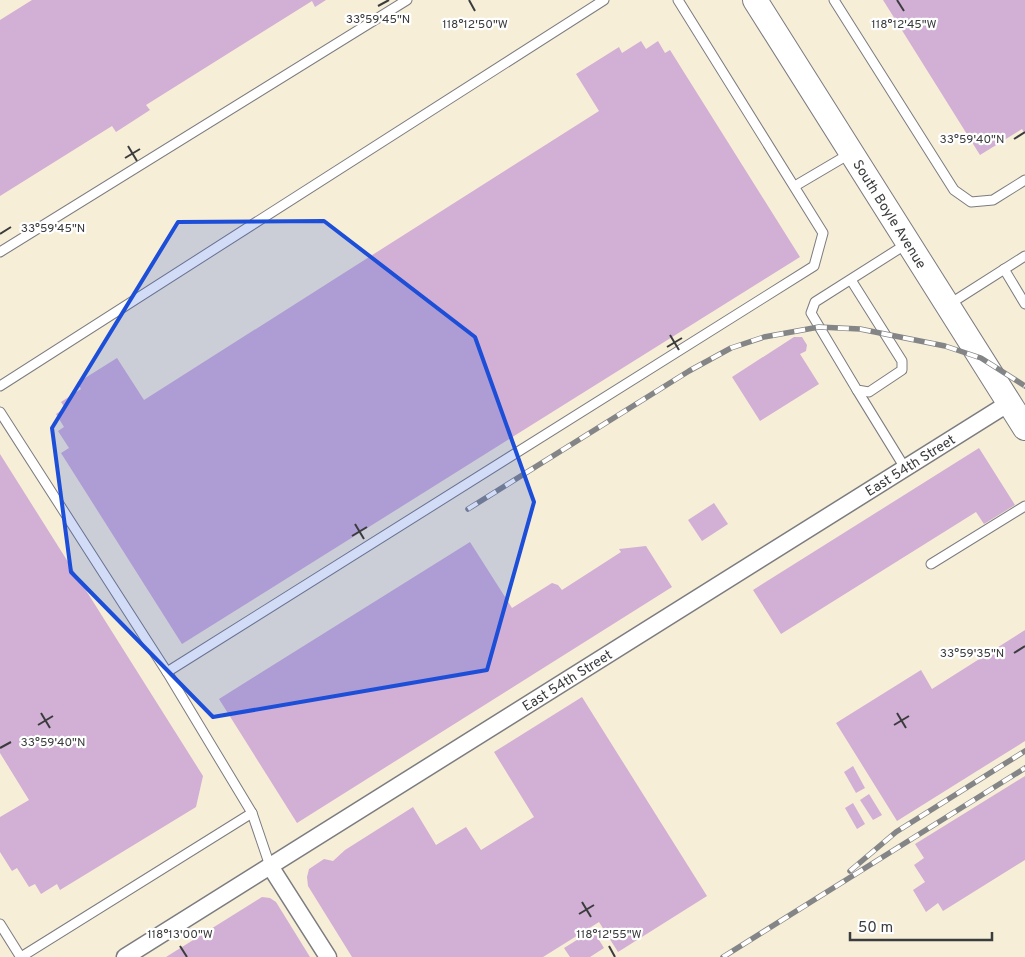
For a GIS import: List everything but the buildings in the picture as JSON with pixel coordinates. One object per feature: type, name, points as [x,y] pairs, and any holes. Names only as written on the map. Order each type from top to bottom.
[{"type":"main road","name":"South Boyle Avenue","points":[[756,0],[1025,428]]},
{"type":"street","name":"East 54th Street","points":[[125,957],[1009,403]]},
{"type":"street","points":[[270,866],[328,957]]},
{"type":"lane","points":[[0,252],[407,0]]},
{"type":"lane","points":[[0,386],[604,0]]},
{"type":"lane","points":[[167,672],[814,266],[823,233],[678,0]]},
{"type":"lane","points":[[834,0],[954,190],[971,202],[993,200],[1025,180]]},
{"type":"lane","points":[[795,186],[852,152]]},
{"type":"lane","points":[[905,468],[811,313],[816,302],[908,243]]},
{"type":"lane","points":[[947,305],[1025,256]]},
{"type":"lane","points":[[1004,269],[1025,304]]},
{"type":"lane","points":[[851,280],[902,361],[902,370],[869,392],[857,390]]},
{"type":"lane","points":[[0,412],[167,672],[252,813],[270,866]]},
{"type":"lane","points":[[931,564],[1025,506]]},
{"type":"lane","points":[[0,924],[21,956],[252,813]]},
{"type":"highlighted area","points":[[324,221],[475,337],[534,502],[487,670],[213,717],[71,572],[52,428],[178,222]]},
{"type":"shaded area","points":[[0,0],[1025,0],[1025,957],[0,957]]},
{"type":"railway","points":[[468,509],[689,371],[731,348],[764,337],[819,327],[860,329],[945,346],[981,358],[1025,386]]},
{"type":"railway","points":[[850,871],[896,832],[1025,751]]},
{"type":"railway","points":[[723,957],[1025,768]]}]
